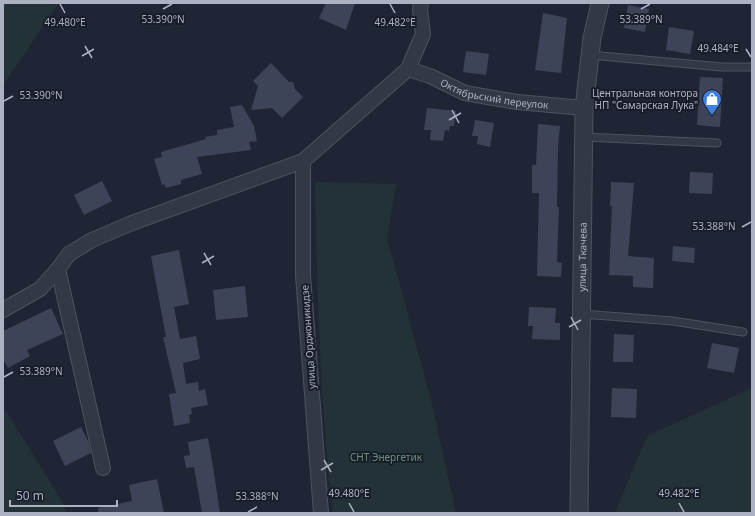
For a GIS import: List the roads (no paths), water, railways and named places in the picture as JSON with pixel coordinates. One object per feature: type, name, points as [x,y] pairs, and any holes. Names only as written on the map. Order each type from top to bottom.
[{"type":"street","points":[[3,310],[40,289],[58,270],[69,254],[92,240],[303,161],[408,69],[423,34],[420,10],[421,3]]},
{"type":"street","name":"улица Ткачева","points":[[579,513],[584,108],[590,55],[600,3]]},
{"type":"street","name":"Октябрьский переулок","points":[[408,69],[430,76],[465,93],[517,102],[584,108]]},
{"type":"street","name":"улица Орджоникидзе","points":[[303,161],[303,275],[321,513]]},
{"type":"street","points":[[58,270],[103,468]]},
{"type":"lane","points":[[590,55],[722,67],[752,67]]},
{"type":"lane","points":[[584,137],[717,143]]},
{"type":"lane","points":[[582,314],[673,321],[743,332]]},
{"type":"place","name":"Центральная контора НП \"Самарская Лука\"","points":[[712,116]]},
{"type":"park label","name":"СНТ Энергетик","points":[[386,457]]}]
